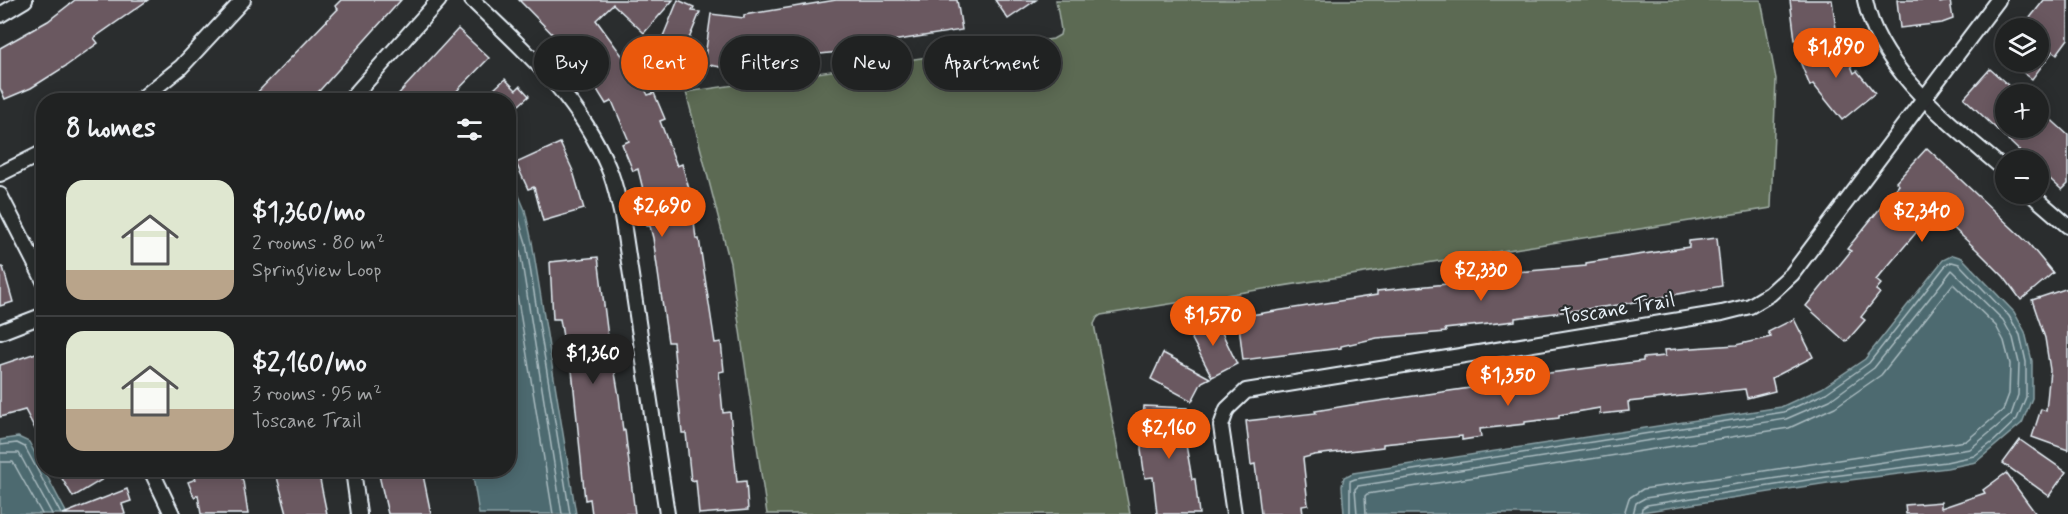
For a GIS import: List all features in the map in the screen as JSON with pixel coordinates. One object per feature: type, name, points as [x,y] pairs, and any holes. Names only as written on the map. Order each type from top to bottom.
[{"type":"street","points":[[0,15],[25,0]]},
{"type":"street","points":[[148,93],[180,67],[243,0]]},
{"type":"street","points":[[356,93],[439,0]]},
{"type":"street","points":[[472,0],[554,80],[582,117],[609,168],[622,216],[667,514]]},
{"type":"street","points":[[1865,0],[1878,40],[1923,98],[1995,161]]},
{"type":"street","name":"Toscane Trail","points":[[1234,514],[1221,426],[1227,409],[1246,391],[1722,313],[1750,306],[1770,294],[1792,274],[1998,0]]},
{"type":"street","points":[[0,174],[36,156]]},
{"type":"street","points":[[0,195],[36,265]]},
{"type":"street","points":[[2043,204],[2068,226]]},
{"type":"street","points":[[0,332],[36,318]]},
{"type":"street","points":[[154,477],[172,514]]},
{"type":"street","points":[[353,477],[359,514]]},
{"type":"green space","points":[[1056,0],[1761,0],[1776,79],[1771,208],[1101,315],[1094,324],[1130,514],[767,514],[730,263],[686,92],[720,87],[720,90],[820,90],[820,73],[832,71],[832,90],[912,90],[912,59],[924,58],[924,90],[1061,90],[1061,36],[1058,36],[1061,30]]},
{"type":"water","points":[[516,189],[525,210],[532,242],[576,514],[479,514],[473,477],[516,477]]},
{"type":"water","points":[[1953,255],[1962,258],[2014,312],[2025,332],[2032,361],[2032,398],[2022,423],[1976,462],[1629,514],[1344,514],[1342,486],[1344,477],[1353,473],[1781,407],[1822,388],[1865,359],[1943,260]]},
{"type":"water","points":[[18,437],[29,442],[36,455],[36,477],[47,477],[67,514],[0,514],[0,440]]},
{"type":"building","points":[[75,0],[148,0],[94,38],[98,43],[66,66],[31,88],[5,99],[0,88],[0,48],[48,21]]},
{"type":"building","points":[[341,0],[401,0],[317,93],[257,93],[338,9],[335,6]]},
{"type":"building","points":[[519,0],[673,0],[644,33],[613,4],[596,20],[608,36],[554,36]]},
{"type":"building","points":[[678,0],[694,7],[692,11],[700,12],[690,36],[663,36]]},
{"type":"building","points":[[836,0],[957,0],[962,30],[912,38],[912,36],[832,36],[832,53],[820,54],[820,36],[720,36],[720,67],[708,65],[711,14],[744,18],[744,15]]},
{"type":"building","points":[[995,0],[1036,0],[1008,19]]},
{"type":"building","points":[[1790,0],[1832,0],[1837,36],[1795,40]]},
{"type":"building","points":[[1897,0],[1939,0],[1940,3],[1950,1],[1953,19],[1942,23],[1900,28]]},
{"type":"building","points":[[2044,0],[2068,0],[2068,39],[2057,54],[2053,51],[2049,56],[2049,18],[2030,18]]},
{"type":"building","points":[[458,29],[489,58],[455,93],[399,93]]},
{"type":"building","points":[[609,38],[621,54],[621,90],[645,90],[648,95],[654,93],[665,119],[660,121],[677,166],[682,164],[691,196],[696,239],[699,239],[715,343],[721,342],[724,371],[719,372],[723,413],[730,412],[737,482],[746,481],[748,510],[699,514],[696,480],[691,481],[686,433],[682,433],[673,342],[668,342],[653,238],[650,226],[646,226],[644,210],[648,210],[638,169],[633,171],[622,144],[629,141],[612,101],[606,104],[597,90],[609,90]]},
{"type":"building","points":[[1841,41],[1854,73],[1857,71],[1875,93],[1842,120],[1813,84],[1810,86],[1799,59]]},
{"type":"building","points":[[1990,69],[2007,84],[1995,84],[1995,128],[1964,98]]},
{"type":"building","points":[[2023,72],[2037,72],[2032,79]]},
{"type":"building","points":[[505,79],[516,90],[520,86],[529,96],[516,108],[516,93],[490,93]]},
{"type":"building","points":[[2049,118],[2068,135],[2068,184],[2062,190],[2049,178],[2049,150],[2019,150],[2006,138],[2049,138]]},
{"type":"building","points":[[560,143],[573,171],[584,209],[543,221],[534,187],[528,189],[516,163]]},
{"type":"building","points":[[1927,148],[2029,244],[2053,273],[2021,300],[2004,277],[1977,250],[1947,222],[1943,226],[1931,215],[1876,280],[1881,284],[1876,290],[1880,293],[1861,317],[1865,320],[1846,342],[1806,306],[1851,251],[1847,249],[1899,185],[1896,182]]},
{"type":"building","points":[[1717,238],[1722,286],[1618,305],[1515,318],[1515,321],[1445,329],[1446,332],[1377,338],[1341,346],[1341,348],[1243,360],[1238,317],[1377,295],[1377,291],[1517,277],[1516,272],[1586,266],[1586,263],[1689,247],[1689,241]]},
{"type":"building","points":[[598,257],[611,361],[613,361],[619,396],[623,431],[625,430],[635,514],[592,514],[590,499],[585,500],[571,360],[567,360],[560,319],[553,319],[550,262]]},
{"type":"building","points":[[0,267],[3,267],[13,302],[0,306]]},
{"type":"building","points":[[2068,288],[2068,450],[2032,437],[2041,409],[2046,411],[2050,370],[2045,338],[2032,300]]},
{"type":"building","points":[[1214,316],[1237,364],[1212,377],[1191,337],[1199,333],[1195,326]]},
{"type":"building","points":[[1794,319],[1813,357],[1772,378],[1775,391],[1747,398],[1745,389],[1628,402],[1629,411],[1600,414],[1600,408],[1559,415],[1559,418],[1480,429],[1481,437],[1462,440],[1462,436],[1383,444],[1383,447],[1314,455],[1303,458],[1308,505],[1302,506],[1303,514],[1261,514],[1255,464],[1251,465],[1246,421],[1316,413],[1315,411],[1351,405],[1526,380],[1526,376],[1643,361],[1643,358],[1665,356],[1664,350],[1736,345],[1771,337],[1768,332]]},
{"type":"building","points":[[36,353],[36,431],[25,410],[0,417],[0,365]]},
{"type":"building","points":[[1163,353],[1210,378],[1202,382],[1192,401],[1151,379]]},
{"type":"building","points":[[1144,406],[1187,408],[1186,445],[1192,479],[1195,479],[1199,514],[1157,514],[1153,477],[1145,478],[1141,450]]},
{"type":"building","points":[[2020,440],[2066,472],[2049,496],[2003,463]]},
{"type":"building","points":[[2006,473],[2036,514],[1906,514],[1905,505],[1941,502],[1941,508],[1985,493],[1983,490]]},
{"type":"building","points":[[61,477],[106,477],[73,497]]},
{"type":"building","points":[[195,477],[241,477],[248,514],[201,514],[198,495],[194,497],[188,482],[196,479]]},
{"type":"building","points":[[277,477],[319,477],[327,514],[287,514]]},
{"type":"building","points":[[379,477],[423,477],[431,514],[388,514]]},
{"type":"building","points":[[127,489],[131,501],[122,504],[125,514],[63,514]]}]
